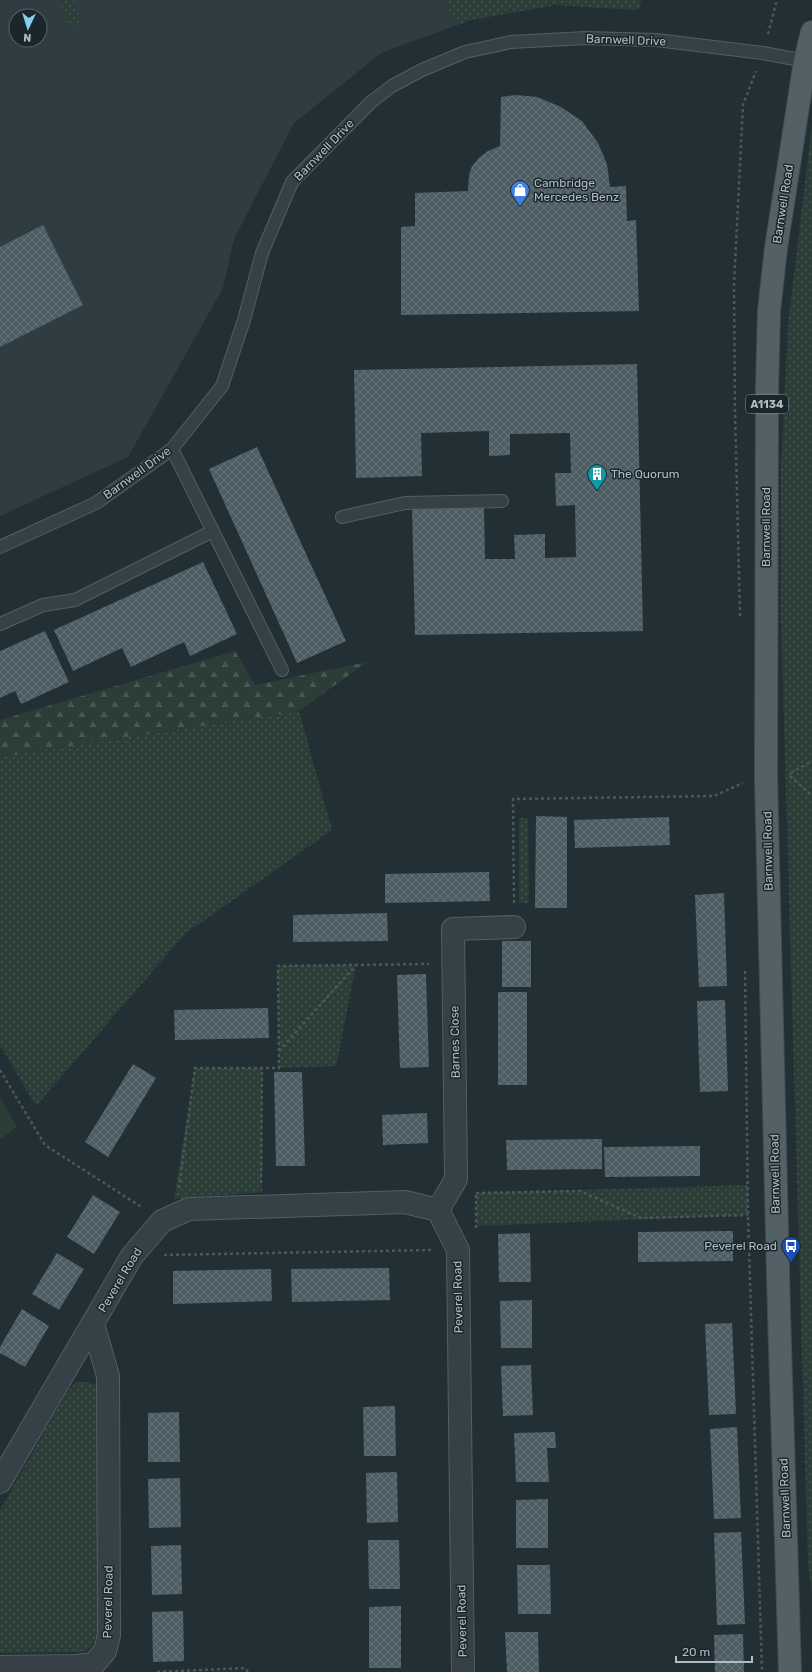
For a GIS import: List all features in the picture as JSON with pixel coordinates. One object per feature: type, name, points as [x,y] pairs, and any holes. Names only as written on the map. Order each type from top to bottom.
[{"type":"main road","name":"Barnwell Road","points":[[790,1672],[766,779],[767,396],[769,311],[776,248],[805,60],[812,32]]},
{"type":"street","name":"Barnes Close","points":[[438,1210],[456,1179],[453,929],[514,928]]},
{"type":"street","name":"Peverel Road","points":[[0,1482],[94,1324],[132,1256],[168,1218],[189,1208],[405,1202],[438,1210],[458,1250],[463,1672]]},
{"type":"street","name":"Peverel Road","points":[[0,1667],[78,1669],[94,1664],[105,1651],[109,1634],[108,1376],[94,1324]]},
{"type":"lane","name":"Barnwell Drive","points":[[0,547],[96,503],[172,449],[222,386],[244,320],[262,253],[292,182],[371,102],[392,86],[422,70],[465,52],[511,42],[586,38],[656,40],[763,53],[805,60]]},
{"type":"lane","points":[[172,449],[282,670]]},
{"type":"lane","points":[[342,517],[405,503],[502,501]]},
{"type":"lane","points":[[0,624],[43,605],[75,600],[213,531]]},
{"type":"path","points":[[812,761],[788,774],[812,796]]},
{"type":"path","points":[[514,928],[512,799],[714,796],[744,783]]},
{"type":"path","points":[[0,1070],[45,1145],[168,1218],[195,1068],[279,1068],[278,966],[454,964]]},
{"type":"path","points":[[279,1051],[356,965]]},
{"type":"path","points":[[261,1206],[262,1068]]},
{"type":"path","points":[[476,1193],[580,1191],[641,1218],[748,1216]]},
{"type":"path","points":[[132,1256],[458,1250]]},
{"type":"path","points":[[157,1672],[245,1668],[248,1672]]},
{"type":"shaded area","points":[[0,0],[641,0],[639,10],[555,5],[471,20],[381,53],[294,123],[234,239],[223,288],[128,457],[0,516]]},
{"type":"green space","points":[[59,0],[74,0],[80,21],[72,28]]},
{"type":"green space","points":[[443,0],[641,0],[639,10],[555,5],[471,20],[457,25]]},
{"type":"green space","points":[[812,124],[812,1592],[808,1565],[781,618],[781,469],[788,325]]},
{"type":"green space","points":[[235,651],[255,685],[367,662],[299,711],[0,757],[0,720]]},
{"type":"green space","points":[[299,711],[332,830],[185,934],[36,1106],[0,1045],[0,757]]},
{"type":"green space","points":[[519,818],[528,818],[529,903],[519,903]]},
{"type":"green space","points":[[356,965],[336,1066],[279,1068],[278,966]]},
{"type":"green space","points":[[195,1068],[262,1068],[262,1192],[174,1199]]},
{"type":"green space","points":[[0,1098],[17,1127],[0,1139]]},
{"type":"green space","points":[[748,1185],[748,1215],[476,1226],[476,1193]]},
{"type":"green space","points":[[76,1382],[88,1382],[95,1385],[101,1394],[97,1636],[95,1643],[89,1649],[82,1652],[0,1653],[0,1510],[65,1395]]},
{"type":"building","name":"Cambridge Mercedes Benz","points":[[516,95],[537,97],[561,107],[582,121],[598,143],[607,164],[610,187],[626,186],[627,221],[636,220],[639,311],[401,315],[401,227],[415,226],[415,193],[468,191],[469,175],[472,166],[488,151],[500,146],[501,97]]},
{"type":"building","points":[[43,225],[83,305],[0,347],[0,247]]},
{"type":"building","name":"The Quorum","points":[[637,364],[643,631],[415,635],[412,507],[484,506],[485,559],[515,559],[514,535],[545,534],[545,558],[576,557],[575,505],[556,506],[555,473],[571,473],[570,433],[510,434],[510,455],[489,456],[489,431],[421,433],[422,476],[356,478],[354,370]]},
{"type":"building","points":[[257,447],[346,641],[297,663],[209,469]]},
{"type":"building","points":[[203,562],[237,634],[190,656],[184,642],[131,667],[122,648],[73,671],[54,630]]},
{"type":"building","points":[[45,631],[69,682],[21,704],[15,691],[0,698],[0,651]]},
{"type":"building","points":[[536,816],[567,817],[567,908],[535,908]]},
{"type":"building","points":[[669,817],[670,845],[575,848],[574,820]]},
{"type":"building","points":[[489,872],[490,901],[385,903],[385,874]]},
{"type":"building","points":[[724,893],[727,986],[699,987],[695,895]]},
{"type":"building","points":[[387,913],[388,941],[293,942],[293,915]]},
{"type":"building","points":[[502,941],[531,941],[531,987],[502,987]]},
{"type":"building","points":[[426,974],[429,1067],[400,1068],[397,975]]},
{"type":"building","points":[[498,992],[527,992],[527,1085],[498,1085]]},
{"type":"building","points":[[725,1000],[728,1091],[700,1092],[697,1001]]},
{"type":"building","points":[[268,1008],[269,1038],[175,1040],[174,1010]]},
{"type":"building","points":[[133,1064],[156,1078],[108,1157],[85,1142]]},
{"type":"building","points":[[274,1072],[302,1072],[305,1166],[276,1166]]},
{"type":"building","points":[[427,1113],[428,1143],[383,1145],[382,1115]]},
{"type":"building","points":[[602,1139],[602,1169],[507,1170],[506,1140]]},
{"type":"building","points":[[700,1146],[700,1176],[605,1177],[604,1147]]},
{"type":"building","points":[[93,1195],[120,1212],[94,1254],[67,1237]]},
{"type":"building","points":[[733,1231],[733,1261],[638,1262],[638,1232]]},
{"type":"building","points":[[530,1233],[531,1282],[499,1282],[498,1234]]},
{"type":"building","points":[[57,1253],[84,1269],[59,1310],[32,1294]]},
{"type":"building","points":[[389,1268],[390,1300],[292,1302],[291,1269]]},
{"type":"building","points":[[271,1269],[272,1301],[173,1304],[173,1271]]},
{"type":"building","points":[[532,1300],[532,1348],[501,1348],[500,1301]]},
{"type":"building","points":[[22,1309],[49,1326],[25,1367],[0,1353],[0,1347]]},
{"type":"building","points":[[732,1323],[736,1414],[709,1415],[705,1324]]},
{"type":"building","points":[[531,1365],[533,1415],[503,1416],[501,1366]]},
{"type":"building","points":[[395,1406],[396,1456],[364,1456],[363,1407]]},
{"type":"building","points":[[179,1412],[180,1462],[148,1462],[148,1413]]},
{"type":"building","points":[[737,1427],[741,1518],[714,1519],[710,1429]]},
{"type":"building","points":[[555,1432],[556,1448],[547,1448],[549,1482],[516,1482],[514,1433]]},
{"type":"building","points":[[397,1472],[398,1522],[367,1523],[366,1473]]},
{"type":"building","points":[[180,1478],[181,1527],[149,1528],[148,1479]]},
{"type":"building","points":[[548,1499],[548,1548],[516,1548],[516,1500]]},
{"type":"building","points":[[741,1532],[745,1624],[717,1625],[714,1533]]},
{"type":"building","points":[[368,1540],[399,1540],[400,1589],[369,1589]]},
{"type":"building","points":[[181,1545],[182,1594],[152,1595],[151,1546]]},
{"type":"building","points":[[517,1565],[550,1565],[551,1614],[518,1614]]},
{"type":"building","points":[[401,1606],[401,1668],[369,1668],[369,1607]]},
{"type":"building","points":[[183,1611],[184,1661],[153,1662],[152,1612]]},
{"type":"building","points":[[505,1632],[538,1632],[539,1672],[507,1672]]},
{"type":"building","points":[[743,1634],[744,1672],[715,1672],[714,1635]]},
{"type":"place","name":"Cambridge Mercedes Benz","points":[[520,207]]},
{"type":"place","name":"The Quorum","points":[[597,491]]},
{"type":"place","name":"Peverel Road","points":[[791,1263]]}]
